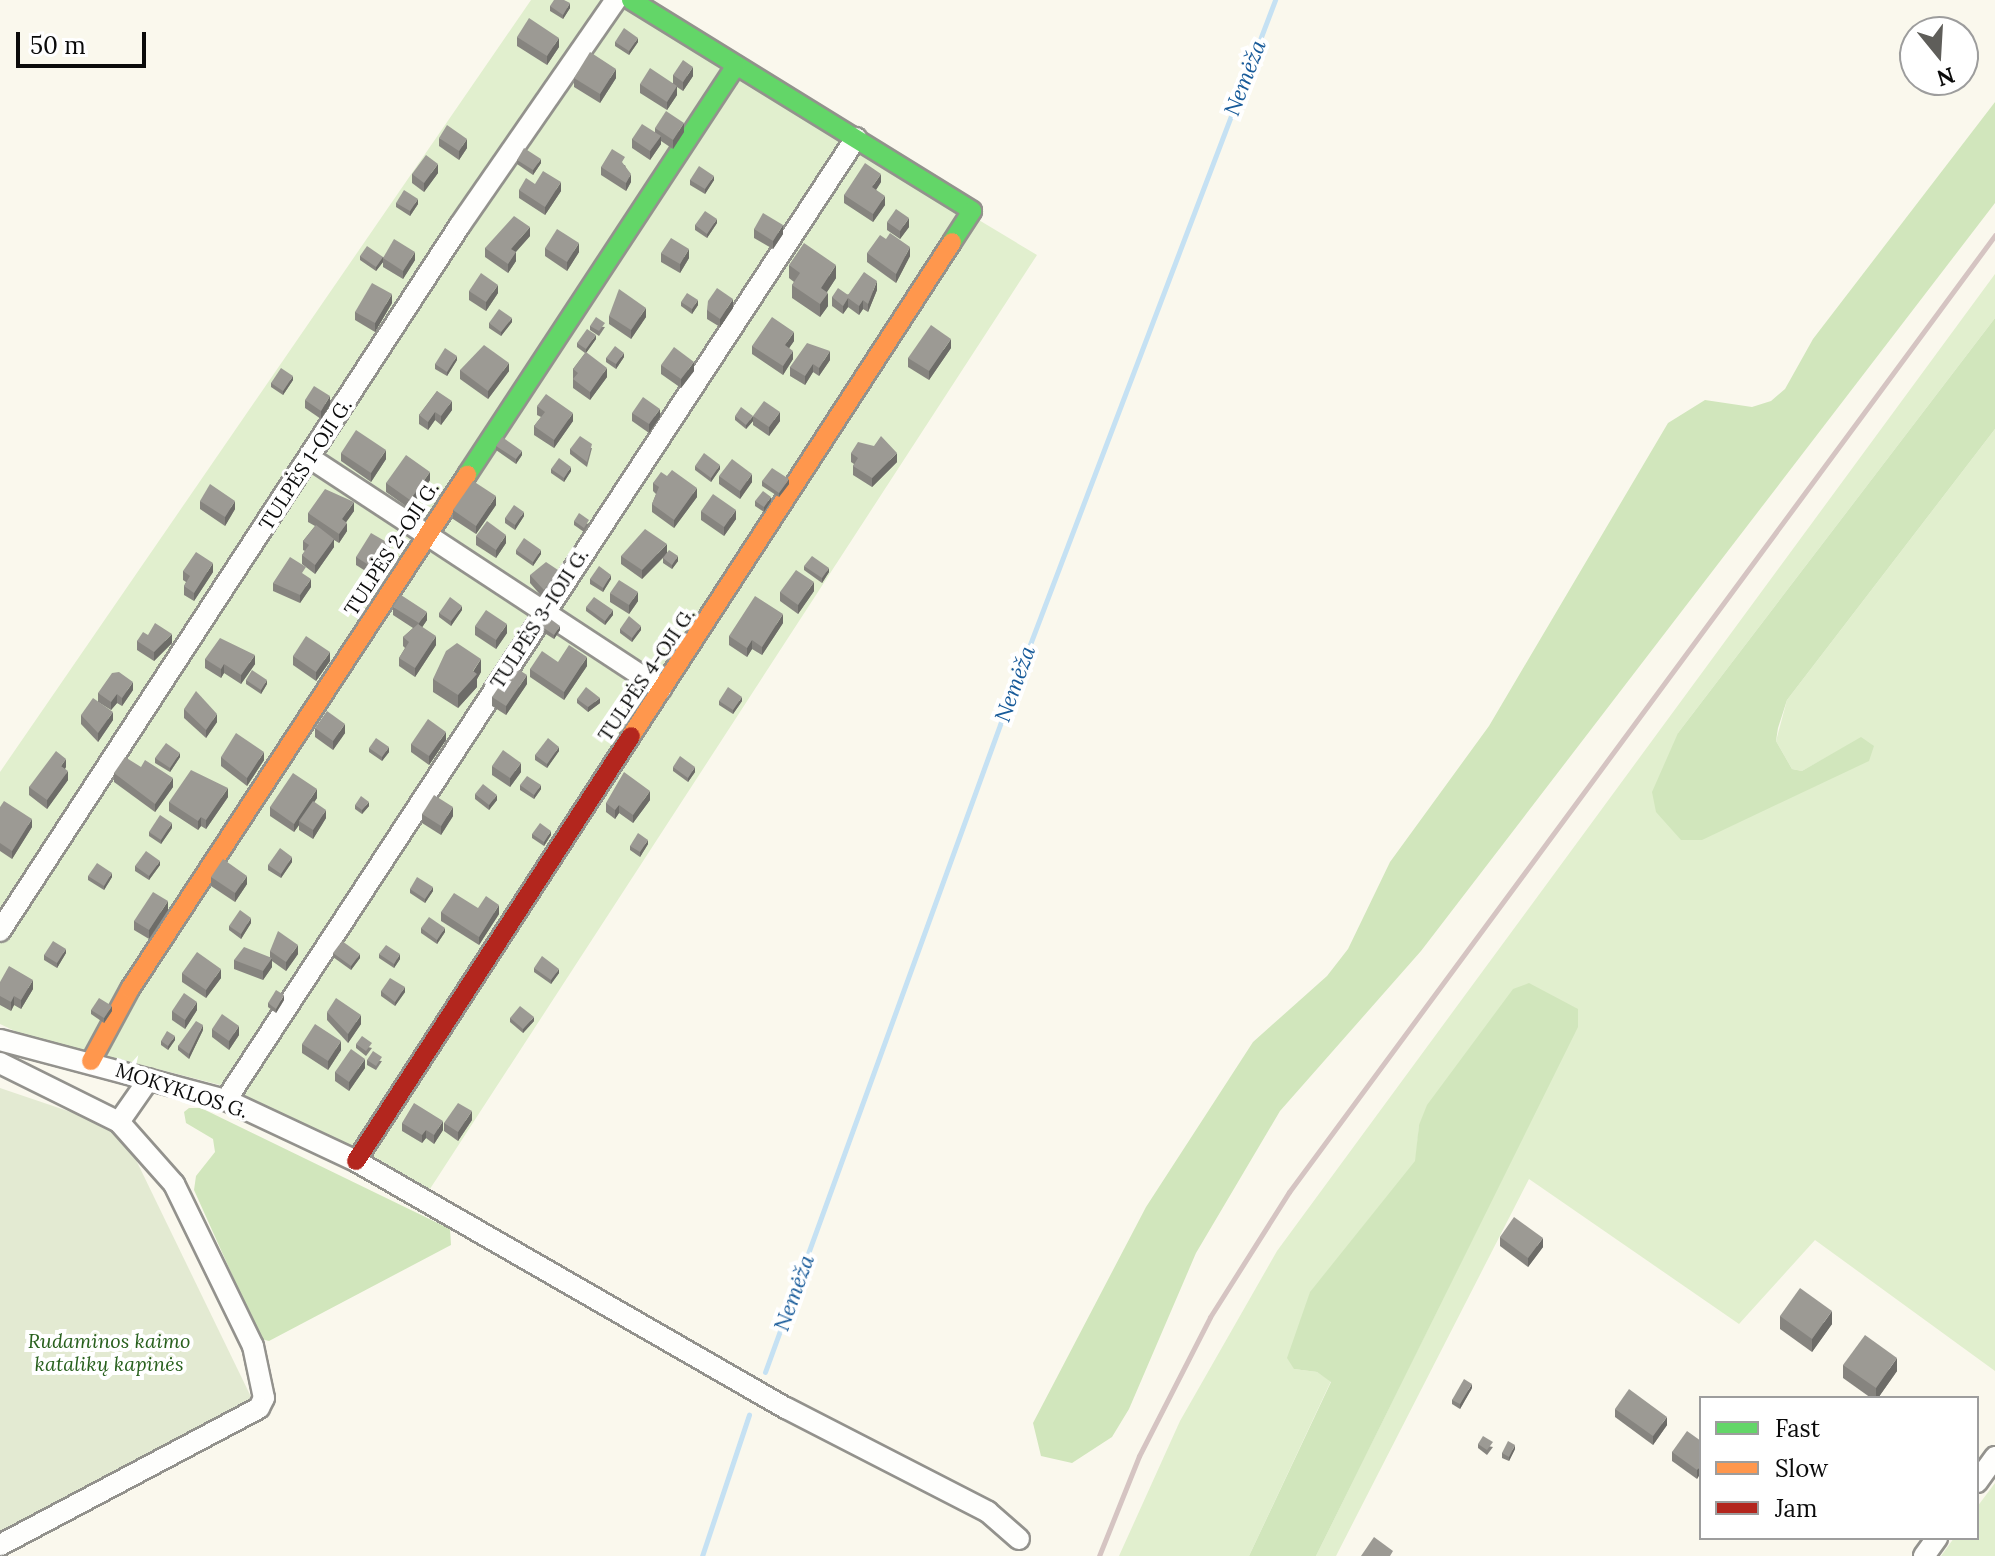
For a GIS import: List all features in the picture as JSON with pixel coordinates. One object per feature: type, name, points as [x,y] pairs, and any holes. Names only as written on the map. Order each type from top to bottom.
[{"type":"street","name":"TULPĖS 1-OJI G.","points":[[0,931],[460,225],[616,0]]},
{"type":"street","points":[[631,0],[856,138]]},
{"type":"street","name":"TULPĖS 2-OJI G.","points":[[91,1061],[130,989],[736,65]]},
{"type":"street","name":"TULPĖS 4-OJI G.","points":[[356,1161],[972,211],[856,138]]},
{"type":"street","name":"TULPĖS 3-IOJI G.","points":[[226,1100],[543,611],[856,138]]},
{"type":"street","points":[[310,458],[661,689]]},
{"type":"street","name":"MOKYKLOS G.","points":[[0,1040],[91,1061],[226,1100],[356,1161],[786,1408],[988,1512],[1019,1539]]},
{"type":"street","points":[[0,1063],[119,1122],[174,1184],[190,1211],[206,1257],[253,1346],[264,1398],[259,1408],[0,1545]]},
{"type":"street","points":[[119,1122],[149,1079]]},
{"type":"street","points":[[1979,1479],[1995,1457]]},
{"type":"green space","points":[[531,0],[612,0],[1037,255],[428,1192],[224,1086],[21,1034],[0,1024],[0,772]]},
{"type":"green space","points":[[1995,102],[1995,203],[1421,951],[1280,1111],[1196,1253],[1129,1409],[1112,1437],[1072,1463],[1041,1456],[1033,1423],[1146,1207],[1253,1042],[1327,976],[1348,949],[1390,862],[1489,726],[1668,423],[1705,400],[1752,407],[1771,401],[1785,389],[1813,339]]},
{"type":"green space","points":[[1995,274],[1995,318],[1678,733],[1681,840],[1861,738],[1802,771],[1792,769],[1776,741],[1787,700],[1995,429],[1995,1371],[1815,1240],[1739,1324],[1529,1179],[1336,1556],[1316,1556],[1577,1027],[1419,1125],[1416,1161],[1310,1293],[1294,1369],[1317,1372],[1331,1381],[1249,1556],[1119,1556],[1180,1421],[1277,1251]]},
{"type":"green space","points":[[1995,318],[1995,429],[1787,700],[1778,728],[1776,741],[1792,769],[1802,771],[1861,737],[1874,746],[1869,761],[1702,840],[1681,840],[1656,812],[1652,792],[1678,733]]},
{"type":"green space","points":[[1529,983],[1578,1009],[1578,1027],[1316,1556],[1249,1556],[1331,1382],[1317,1372],[1294,1369],[1287,1358],[1310,1292],[1415,1161],[1419,1125],[1427,1105],[1513,989]]},
{"type":"green space","name":"Rudaminos kaimo katalikų kapinės","points":[[0,1088],[121,1129],[254,1403],[0,1539]]},
{"type":"green space","points":[[189,1108],[201,1108],[450,1229],[451,1245],[269,1341],[261,1339],[194,1190],[196,1176],[215,1152],[213,1139],[186,1123],[184,1112]]},
{"type":"green space","points":[[1995,1483],[1995,1556],[1941,1556],[1953,1540],[1979,1540],[1979,1504]]},
{"type":"building","points":[[554,0],[570,3],[563,15],[550,6]]},
{"type":"building","points":[[529,18],[559,38],[547,56],[517,37]]},
{"type":"building","points":[[624,28],[638,38],[629,51],[615,42]]},
{"type":"building","points":[[590,52],[616,69],[600,94],[574,78]]},
{"type":"building","points":[[683,60],[693,67],[683,82],[673,75]]},
{"type":"building","points":[[650,68],[677,86],[667,102],[640,84]]},
{"type":"building","points":[[666,111],[684,123],[673,140],[655,128]]},
{"type":"building","points":[[642,124],[661,136],[650,151],[632,139]]},
{"type":"building","points":[[447,125],[467,139],[459,151],[439,138]]},
{"type":"building","points":[[524,148],[541,159],[533,170],[517,160]]},
{"type":"building","points":[[612,149],[625,157],[622,162],[631,174],[626,183],[601,167]]},
{"type":"building","points":[[426,155],[438,164],[424,183],[412,174]]},
{"type":"building","points":[[865,163],[881,174],[872,187],[885,196],[873,214],[844,195]]},
{"type":"building","points":[[699,166],[714,176],[705,189],[690,180]]},
{"type":"building","points":[[543,171],[561,182],[545,207],[519,190],[526,178],[535,184]]},
{"type":"building","points":[[404,190],[418,199],[410,211],[396,203]]},
{"type":"building","points":[[896,209],[909,218],[900,231],[887,222]]},
{"type":"building","points":[[705,211],[717,219],[707,234],[695,225]]},
{"type":"building","points":[[763,213],[783,225],[773,241],[754,229]]},
{"type":"building","points":[[514,216],[530,227],[511,249],[516,252],[508,264],[485,248]]},
{"type":"building","points":[[557,229],[579,243],[567,262],[545,248]]},
{"type":"building","points":[[890,233],[910,247],[896,274],[867,253],[880,235],[886,239]]},
{"type":"building","points":[[671,238],[689,249],[680,264],[661,253]]},
{"type":"building","points":[[394,239],[415,252],[403,271],[383,258]]},
{"type":"building","points":[[804,243],[836,265],[821,288],[828,293],[820,304],[792,285],[800,273],[789,265]]},
{"type":"building","points":[[367,246],[383,257],[376,267],[360,256]]},
{"type":"building","points":[[864,272],[877,281],[868,304],[863,300],[859,306],[848,298],[843,306],[832,297],[838,288],[848,295]]},
{"type":"building","points":[[481,273],[498,285],[486,302],[469,291]]},
{"type":"building","points":[[372,283],[392,294],[375,323],[355,312]]},
{"type":"building","points":[[717,288],[733,299],[720,319],[707,310],[708,301]]},
{"type":"building","points":[[619,289],[646,308],[631,330],[609,316]]},
{"type":"building","points":[[687,293],[698,300],[692,309],[681,302]]},
{"type":"building","points":[[499,309],[512,318],[501,332],[489,323]]},
{"type":"building","points":[[596,317],[605,323],[599,331],[590,326]]},
{"type":"building","points":[[772,317],[794,332],[785,345],[793,351],[783,366],[752,346]]},
{"type":"building","points":[[931,325],[951,339],[929,371],[908,358]]},
{"type":"building","points":[[587,329],[596,335],[586,349],[577,343]]},
{"type":"building","points":[[807,343],[830,351],[819,368],[813,364],[805,376],[790,367]]},
{"type":"building","points":[[484,345],[509,363],[488,391],[460,370]]},
{"type":"building","points":[[615,346],[624,353],[616,364],[606,358]]},
{"type":"building","points":[[674,347],[694,362],[681,379],[661,365]]},
{"type":"building","points":[[445,348],[457,356],[447,372],[435,364]]},
{"type":"building","points":[[586,352],[607,368],[590,392],[573,379],[578,373],[573,369]]},
{"type":"building","points":[[281,368],[293,376],[283,391],[271,383]]},
{"type":"building","points":[[314,386],[330,396],[321,411],[305,400]]},
{"type":"building","points":[[437,391],[452,401],[441,416],[435,412],[428,422],[419,415]]},
{"type":"building","points":[[546,394],[573,413],[554,440],[534,426],[545,412],[537,406]]},
{"type":"building","points":[[643,397],[660,409],[649,424],[632,413]]},
{"type":"building","points":[[764,401],[780,412],[769,427],[753,416]]},
{"type":"building","points":[[741,407],[753,416],[746,425],[735,416]]},
{"type":"building","points":[[356,430],[386,450],[371,473],[341,453]]},
{"type":"building","points":[[580,436],[592,444],[587,462],[570,449]]},
{"type":"building","points":[[881,436],[897,453],[872,478],[853,466],[858,458],[851,453],[858,442],[874,446]]},
{"type":"building","points":[[502,437],[522,451],[516,459],[496,446]]},
{"type":"building","points":[[704,453],[720,465],[711,478],[695,466]]},
{"type":"building","points":[[406,455],[430,472],[410,500],[386,483]]},
{"type":"building","points":[[559,458],[571,467],[564,478],[551,469]]},
{"type":"building","points":[[732,459],[752,474],[740,491],[719,476]]},
{"type":"building","points":[[772,468],[789,479],[779,493],[762,481]]},
{"type":"building","points":[[672,470],[697,488],[674,520],[652,504],[659,487],[653,483],[661,472],[667,476]]},
{"type":"building","points":[[473,481],[496,496],[476,526],[453,510]]},
{"type":"building","points":[[210,484],[235,501],[225,517],[200,501]]},
{"type":"building","points":[[325,489],[354,502],[342,519],[347,523],[339,534],[308,513]]},
{"type":"building","points":[[763,491],[771,497],[764,507],[755,501]]},
{"type":"building","points":[[713,494],[736,510],[724,527],[701,511]]},
{"type":"building","points":[[514,505],[524,512],[515,525],[505,518]]},
{"type":"building","points":[[579,513],[589,520],[584,528],[574,521]]},
{"type":"building","points":[[487,521],[506,535],[496,550],[476,536]]},
{"type":"building","points":[[316,525],[334,539],[315,565],[302,555],[309,545],[303,541]]},
{"type":"building","points":[[645,529],[667,544],[642,570],[621,556]]},
{"type":"building","points":[[371,533],[390,544],[375,569],[356,557]]},
{"type":"building","points":[[524,538],[541,550],[533,562],[516,550]]},
{"type":"building","points":[[669,550],[678,556],[672,565],[663,558]]},
{"type":"building","points":[[196,552],[213,563],[194,593],[184,586],[190,576],[183,571]]},
{"type":"building","points":[[812,556],[829,568],[822,578],[804,566]]},
{"type":"building","points":[[290,557],[306,567],[302,573],[311,579],[300,595],[273,583]]},
{"type":"building","points":[[546,562],[558,570],[544,590],[530,575]]},
{"type":"building","points":[[599,566],[611,575],[603,588],[590,579]]},
{"type":"building","points":[[796,570],[814,582],[798,605],[780,592]]},
{"type":"building","points":[[619,580],[638,592],[629,605],[610,593]]},
{"type":"building","points":[[401,595],[427,612],[419,623],[393,607]]},
{"type":"building","points":[[755,596],[783,614],[762,647],[752,640],[747,648],[729,636]]},
{"type":"building","points":[[450,597],[462,606],[451,621],[439,613]]},
{"type":"building","points":[[594,597],[613,610],[605,621],[586,607]]},
{"type":"building","points":[[486,610],[507,624],[496,640],[475,626]]},
{"type":"building","points":[[545,615],[560,626],[554,635],[538,624]]},
{"type":"building","points":[[629,616],[641,626],[632,638],[620,629]]},
{"type":"building","points":[[155,623],[172,634],[154,652],[137,641],[143,632],[148,635]]},
{"type":"building","points":[[418,624],[436,636],[415,668],[399,658],[409,642],[403,637]]},
{"type":"building","points":[[306,636],[330,652],[316,672],[293,656]]},
{"type":"building","points":[[220,638],[255,655],[241,675],[224,664],[221,669],[205,659]]},
{"type":"building","points":[[457,643],[481,659],[473,671],[477,674],[458,695],[433,679],[446,651]]},
{"type":"building","points":[[569,645],[587,657],[564,692],[530,669],[542,651],[558,662]]},
{"type":"building","points":[[513,666],[527,675],[506,706],[492,697]]},
{"type":"building","points":[[252,670],[267,680],[261,690],[246,680]]},
{"type":"building","points":[[119,672],[133,682],[122,698],[117,694],[111,702],[98,693],[112,673]]},
{"type":"building","points":[[586,687],[600,698],[588,707],[577,699]]},
{"type":"building","points":[[728,687],[742,697],[733,710],[719,701]]},
{"type":"building","points":[[196,691],[217,714],[206,730],[184,709]]},
{"type":"building","points":[[93,698],[113,712],[98,733],[81,715]]},
{"type":"building","points":[[327,711],[345,724],[333,741],[315,728]]},
{"type":"building","points":[[428,719],[446,732],[429,756],[411,744]]},
{"type":"building","points":[[236,733],[264,752],[247,778],[221,757]]},
{"type":"building","points":[[376,738],[389,747],[382,757],[369,748]]},
{"type":"building","points":[[548,738],[559,747],[547,764],[535,755]]},
{"type":"building","points":[[166,743],[180,753],[170,768],[155,758]]},
{"type":"building","points":[[503,750],[521,763],[510,778],[492,766]]},
{"type":"building","points":[[56,751],[66,759],[61,766],[68,771],[47,800],[29,787]]},
{"type":"building","points":[[680,756],[695,767],[688,778],[673,767]]},
{"type":"building","points":[[125,757],[141,767],[145,760],[173,778],[155,804],[114,773]]},
{"type":"building","points":[[191,770],[228,788],[206,820],[201,817],[198,821],[169,802]]},
{"type":"building","points":[[624,772],[650,791],[633,815],[619,805],[615,810],[606,803]]},
{"type":"building","points":[[293,773],[317,789],[294,824],[270,807]]},
{"type":"building","points":[[527,776],[541,785],[534,795],[520,785]]},
{"type":"building","points":[[483,784],[497,795],[489,805],[475,794]]},
{"type":"building","points":[[434,795],[453,807],[441,826],[422,814]]},
{"type":"building","points":[[361,796],[369,802],[362,810],[355,805]]},
{"type":"building","points":[[4,801],[32,819],[12,851],[0,843],[0,807]]},
{"type":"building","points":[[313,801],[326,810],[313,830],[299,821]]},
{"type":"building","points":[[160,815],[172,823],[161,840],[149,832]]},
{"type":"building","points":[[540,823],[551,831],[544,842],[532,834]]},
{"type":"building","points":[[638,833],[648,840],[640,852],[630,846]]},
{"type":"building","points":[[280,848],[292,857],[281,874],[268,865]]},
{"type":"building","points":[[146,851],[160,861],[149,876],[135,866]]},
{"type":"building","points":[[223,859],[247,876],[235,893],[211,877]]},
{"type":"building","points":[[97,863],[112,873],[104,886],[88,876]]},
{"type":"building","points":[[417,877],[433,887],[425,899],[410,889]]},
{"type":"building","points":[[153,892],[168,901],[149,930],[134,921]]},
{"type":"building","points":[[454,893],[478,908],[486,896],[499,905],[479,937],[441,912]]},
{"type":"building","points":[[240,910],[251,918],[241,934],[229,926]]},
{"type":"building","points":[[429,917],[445,928],[437,940],[421,928]]},
{"type":"building","points":[[278,931],[298,945],[286,962],[270,951]]},
{"type":"building","points":[[53,941],[66,949],[57,963],[44,955]]},
{"type":"building","points":[[342,941],[360,954],[351,966],[333,953]]},
{"type":"building","points":[[386,945],[400,954],[394,964],[379,954]]},
{"type":"building","points":[[244,947],[272,958],[263,971],[234,960]]},
{"type":"building","points":[[197,952],[221,969],[206,990],[182,973]]},
{"type":"building","points":[[542,956],[559,969],[551,980],[534,968]]},
{"type":"building","points":[[9,966],[33,980],[21,1000],[14,996],[11,1002],[0,996],[0,982]]},
{"type":"building","points":[[390,978],[405,987],[395,1002],[381,991]]},
{"type":"building","points":[[276,990],[284,995],[276,1009],[268,1003]]},
{"type":"building","points":[[184,993],[197,1002],[185,1020],[172,1011]]},
{"type":"building","points":[[99,998],[112,1006],[104,1018],[91,1010]]},
{"type":"building","points":[[336,998],[361,1015],[348,1034],[327,1012]]},
{"type":"building","points":[[520,1006],[534,1017],[523,1029],[510,1018]]},
{"type":"building","points":[[222,1014],[239,1026],[229,1041],[212,1029]]},
{"type":"building","points":[[196,1021],[203,1025],[189,1054],[178,1046]]},
{"type":"building","points":[[315,1024],[341,1041],[328,1061],[302,1044]]},
{"type":"building","points":[[167,1031],[175,1036],[168,1046],[161,1041]]},
{"type":"building","points":[[362,1036],[372,1043],[366,1051],[356,1044]]},
{"type":"building","points":[[351,1049],[365,1059],[349,1082],[335,1072]]},
{"type":"building","points":[[373,1051],[382,1057],[376,1066],[367,1060]]},
{"type":"building","points":[[414,1103],[443,1121],[434,1135],[426,1130],[422,1135],[402,1123]]},
{"type":"building","points":[[458,1103],[472,1111],[458,1132],[444,1123]]},
{"type":"building","points":[[1514,1217],[1543,1238],[1528,1258],[1500,1237]]},
{"type":"building","points":[[1800,1288],[1832,1311],[1812,1339],[1780,1316]]},
{"type":"building","points":[[1865,1335],[1897,1358],[1876,1388],[1843,1365]]},
{"type":"building","points":[[1464,1379],[1472,1384],[1460,1404],[1452,1400]]},
{"type":"building","points":[[1629,1389],[1667,1417],[1653,1436],[1615,1409]]},
{"type":"building","points":[[1687,1431],[1699,1440],[1699,1468],[1697,1470],[1672,1452]]},
{"type":"building","points":[[1483,1436],[1493,1442],[1487,1450],[1478,1444]]},
{"type":"building","points":[[1508,1441],[1515,1445],[1509,1457],[1502,1453]]},
{"type":"building","points":[[1374,1537],[1393,1551],[1390,1556],[1361,1556]]},
{"type":"waterway","name":"Nemėža","points":[[765,1372],[1010,697],[1275,0]]},
{"type":"waterway","name":"Nemėža","points":[[702,1556],[749,1415]]},
{"type":"railway","points":[[1099,1556],[1139,1456],[1210,1317],[1289,1192],[1995,235]]},
{"type":"traffic: fast","points":[[631,0],[972,211],[952,242]]},
{"type":"traffic: fast","points":[[467,475],[736,65]]},
{"type":"traffic: slow","points":[[631,736],[952,242]]},
{"type":"traffic: slow","points":[[91,1061],[130,989],[467,475]]},
{"type":"traffic: jam","points":[[356,1161],[631,736]]}]
